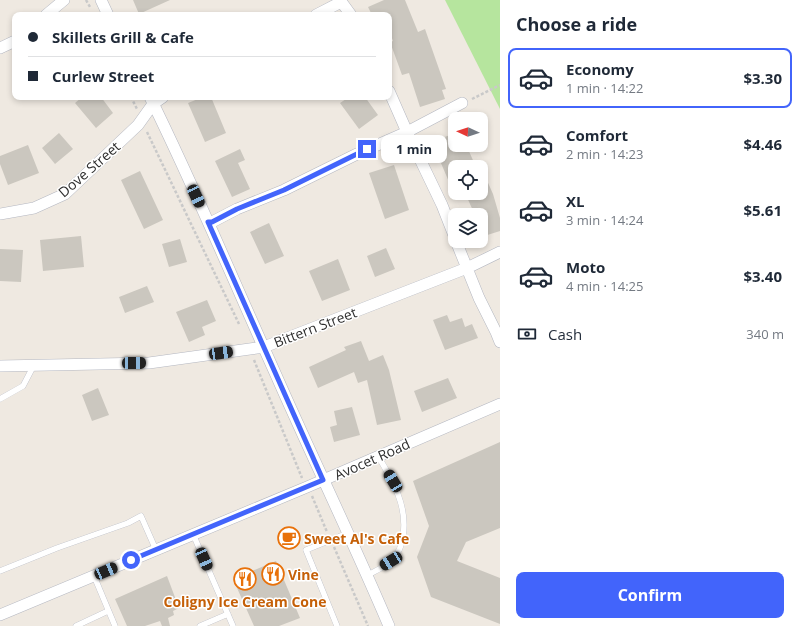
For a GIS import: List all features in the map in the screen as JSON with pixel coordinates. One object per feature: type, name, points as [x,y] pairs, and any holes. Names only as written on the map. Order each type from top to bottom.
[{"type":"street","points":[[50,12],[64,0]]},
{"type":"street","points":[[101,0],[107,12]]},
{"type":"street","points":[[321,12],[341,1],[349,12]]},
{"type":"street","points":[[0,48],[12,42]]},
{"type":"street","points":[[392,98],[448,220]]},
{"type":"street","points":[[151,101],[208,222],[323,480],[368,575],[389,626]]},
{"type":"street","name":"Dove Street","points":[[0,214],[34,208],[65,194],[138,125],[151,101]]},
{"type":"street","points":[[208,222],[212,222],[251,203],[284,190],[357,154],[407,132],[462,103]]},
{"type":"street","points":[[459,248],[478,298],[500,342]]},
{"type":"street","name":"Bittern Street","points":[[0,366],[149,363],[264,347],[467,268],[500,252]]},
{"type":"street","name":"Avocet Road","points":[[0,615],[323,480],[378,455],[500,404]]},
{"type":"lane","points":[[0,399],[23,386],[34,365]]},
{"type":"lane","points":[[368,575],[391,561],[400,549],[404,526],[403,511],[393,481],[378,455]]},
{"type":"lane","points":[[0,571],[57,548],[128,523],[141,516],[156,550]]},
{"type":"lane","points":[[337,626],[306,550],[348,532]]},
{"type":"lane","points":[[193,534],[233,626]]},
{"type":"lane","points":[[94,576],[115,626]]},
{"type":"lane","points":[[76,626],[108,610]]},
{"type":"lane","points":[[200,626],[228,614]]},
{"type":"path","points":[[462,103],[500,85]]},
{"type":"green space","points":[[445,0],[500,0],[500,109]]},
{"type":"building","points":[[133,0],[170,0],[143,12],[138,12]]},
{"type":"building","points":[[384,0],[405,0],[418,32],[425,29],[446,89],[442,90],[445,99],[420,107],[409,73],[402,75],[392,48],[392,12],[370,12],[368,7]]},
{"type":"building","points":[[78,100],[103,100],[113,113],[96,128],[75,103]]},
{"type":"building","points":[[196,100],[212,100],[226,133],[205,142],[188,103]]},
{"type":"building","points":[[344,100],[367,100],[378,115],[359,129],[340,103]]},
{"type":"building","points":[[59,133],[73,149],[55,164],[42,148]]},
{"type":"building","points":[[448,136],[448,152],[469,152],[473,160],[448,160],[448,180],[432,142]]},
{"type":"building","points":[[28,145],[39,173],[8,185],[0,164],[0,156]]},
{"type":"building","points":[[240,149],[245,160],[238,163],[250,189],[232,197],[215,161]]},
{"type":"building","points":[[394,165],[409,210],[385,219],[369,173]]},
{"type":"building","points":[[140,171],[163,220],[144,229],[121,180]]},
{"type":"building","points":[[488,183],[500,218],[500,231],[488,235],[488,208],[472,208],[468,200],[488,200]]},
{"type":"building","points":[[269,223],[284,256],[265,264],[250,232]]},
{"type":"building","points":[[81,236],[84,267],[43,271],[40,240]]},
{"type":"building","points":[[180,239],[187,262],[169,267],[162,244]]},
{"type":"building","points":[[386,248],[395,269],[375,277],[367,256]]},
{"type":"building","points":[[0,249],[23,250],[21,282],[0,281]]},
{"type":"building","points":[[338,259],[350,290],[322,301],[309,271]]},
{"type":"building","points":[[147,286],[154,302],[125,313],[119,297]]},
{"type":"building","points":[[207,300],[216,321],[202,327],[205,335],[189,342],[176,312]]},
{"type":"building","points":[[447,315],[450,322],[462,318],[465,327],[472,324],[478,338],[445,350],[433,320]]},
{"type":"building","points":[[361,341],[369,361],[383,355],[389,370],[401,420],[377,425],[367,380],[358,383],[354,372],[318,388],[309,367],[346,350],[344,347]]},
{"type":"building","points":[[448,378],[457,398],[422,412],[414,391]]},
{"type":"building","points":[[98,388],[109,415],[92,421],[82,395]]},
{"type":"building","points":[[352,407],[360,435],[334,442],[330,427],[337,425],[334,411]]},
{"type":"building","points":[[500,442],[500,528],[466,542],[457,561],[500,578],[500,624],[431,597],[417,557],[429,526],[413,481]]},
{"type":"building","points":[[276,561],[300,618],[279,626],[254,626],[233,579]]},
{"type":"building","points":[[167,576],[179,608],[173,611],[174,615],[168,618],[170,626],[162,626],[160,621],[145,626],[127,626],[115,599]]},
{"type":"place","name":"Sweet Al's Cafe","points":[[289,538]]},
{"type":"place","name":"Vine","points":[[273,574]]},
{"type":"place","name":"Coligny Ice Cream Cone","points":[[245,579]]},
{"type":"route","points":[[131,560],[323,480],[208,222],[212,222],[237,209],[317,175],[367,149]]}]
